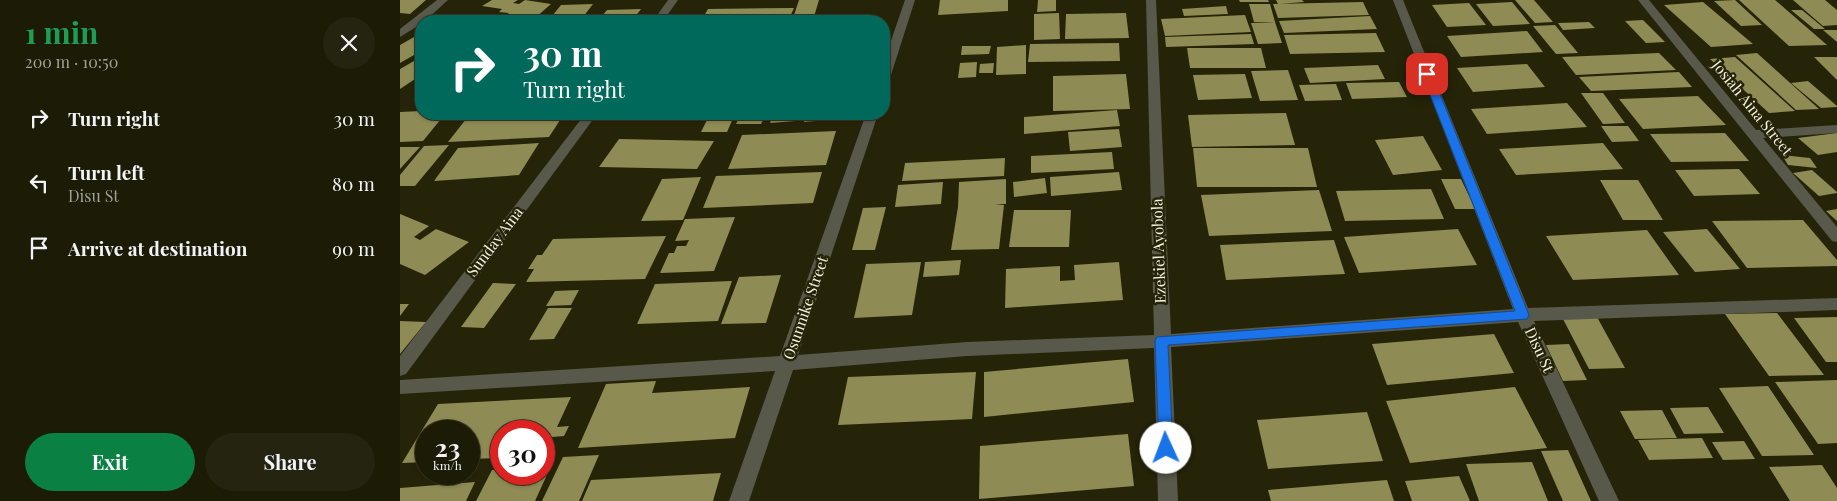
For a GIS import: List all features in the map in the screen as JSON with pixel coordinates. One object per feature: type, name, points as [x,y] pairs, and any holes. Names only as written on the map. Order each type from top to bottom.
[{"type":"street","points":[[425,15],[443,0]]},
{"type":"street","points":[[662,15],[673,0]]},
{"type":"street","points":[[890,60],[910,0]]},
{"type":"street","name":"Ezekiel Ayobola","points":[[1151,0],[1168,501]]},
{"type":"street","name":"Disu St","points":[[1398,0],[1523,315],[1609,501]]},
{"type":"street","name":"Josiah Aina Street","points":[[1642,0],[1837,237]]},
{"type":"street","points":[[400,34],[415,23]]},
{"type":"street","name":"Sunday Aina","points":[[400,369],[587,120]]},
{"type":"street","name":"Osunnike Street","points":[[739,501],[870,120]]},
{"type":"street","points":[[1753,134],[1837,129]]},
{"type":"street","points":[[400,387],[788,363],[967,349],[1162,341],[1523,315],[1837,304]]},
{"type":"building","points":[[400,0],[426,0],[410,14],[400,13]]},
{"type":"building","points":[[492,0],[518,0],[513,3],[519,4],[525,0],[551,4],[538,15],[506,15],[509,13],[499,12],[502,9],[482,6]]},
{"type":"building","points":[[799,0],[819,0],[814,15],[794,15]]},
{"type":"building","points":[[940,0],[1008,0],[1008,11],[938,15]]},
{"type":"building","points":[[1038,0],[1056,0],[1056,11],[1037,12]]},
{"type":"building","points":[[1239,0],[1268,0],[1269,2],[1240,2]]},
{"type":"building","points":[[1276,0],[1302,0],[1304,2],[1278,4]]},
{"type":"building","points":[[1515,0],[1534,0],[1553,22],[1535,23]]},
{"type":"building","points":[[1735,0],[1762,25],[1741,26],[1714,1]]},
{"type":"building","points":[[1739,0],[1775,0],[1827,45],[1789,46]]},
{"type":"building","points":[[1793,0],[1825,0],[1837,10],[1837,25],[1823,26]]},
{"type":"building","points":[[1363,2],[1369,15],[1278,18],[1273,4]]},
{"type":"building","points":[[1512,2],[1530,24],[1493,26],[1476,4]]},
{"type":"building","points":[[1703,2],[1753,44],[1711,47],[1664,5]]},
{"type":"building","points":[[1469,3],[1486,25],[1447,27],[1432,5]]},
{"type":"building","points":[[593,4],[585,15],[553,15],[561,5]]},
{"type":"building","points":[[1249,4],[1270,4],[1275,22],[1254,22]]},
{"type":"building","points":[[1226,6],[1228,14],[1184,16],[1182,9]]},
{"type":"building","points":[[794,8],[791,15],[704,15],[708,9]]},
{"type":"building","points":[[641,9],[636,15],[603,15],[607,10]]},
{"type":"building","points":[[1791,10],[1802,10],[1825,29],[1814,29]]},
{"type":"building","points":[[1059,13],[1060,39],[1034,40],[1034,14]]},
{"type":"building","points":[[1126,13],[1129,38],[1065,39],[1066,14]]},
{"type":"building","points":[[1245,15],[1251,32],[1165,36],[1161,19]]},
{"type":"building","points":[[1370,16],[1377,29],[1284,33],[1279,21]]},
{"type":"building","points":[[1643,20],[1665,42],[1646,43],[1625,21]]},
{"type":"building","points":[[1275,22],[1282,43],[1258,44],[1251,23]]},
{"type":"building","points":[[1589,22],[1595,28],[1563,30],[1558,23]]},
{"type":"building","points":[[1555,25],[1578,53],[1556,54],[1533,26]]},
{"type":"building","points":[[1823,30],[1837,30],[1837,42]]},
{"type":"building","points":[[1527,31],[1543,52],[1461,57],[1447,36]]},
{"type":"building","points":[[1376,33],[1385,52],[1290,54],[1284,35]]},
{"type":"building","points":[[1251,34],[1254,44],[1166,47],[1165,37]]},
{"type":"building","points":[[415,36],[415,54],[400,63],[400,45]]},
{"type":"building","points":[[1119,43],[1120,61],[1028,62],[1030,44]]},
{"type":"building","points":[[1026,45],[1026,74],[996,75],[997,47]]},
{"type":"building","points":[[962,46],[991,46],[989,54],[961,55]]},
{"type":"building","points":[[1187,48],[1261,48],[1266,68],[1190,68]]},
{"type":"building","points":[[1659,53],[1676,70],[1576,75],[1562,57]]},
{"type":"building","points":[[1757,53],[1819,109],[1796,110],[1736,55]]},
{"type":"building","points":[[1735,57],[1795,111],[1769,113],[1710,59]]},
{"type":"building","points":[[1814,57],[1837,57],[1837,80]]},
{"type":"building","points":[[415,60],[415,79],[400,89],[400,69]]},
{"type":"building","points":[[977,62],[976,77],[958,78],[960,63]]},
{"type":"building","points":[[994,63],[993,73],[979,73],[980,64]]},
{"type":"building","points":[[1527,64],[1545,87],[1473,92],[1457,68]]},
{"type":"building","points":[[1378,65],[1385,79],[1310,83],[1304,68]]},
{"type":"building","points":[[1288,70],[1298,100],[1260,101],[1251,71]]},
{"type":"building","points":[[1679,72],[1692,87],[1591,91],[1579,77]]},
{"type":"building","points":[[1126,74],[1130,109],[1053,111],[1053,76]]},
{"type":"building","points":[[1245,74],[1252,98],[1198,100],[1193,75]]},
{"type":"building","points":[[1808,81],[1837,107],[1821,108],[1791,83]]},
{"type":"building","points":[[1399,82],[1407,97],[1352,99],[1346,83]]},
{"type":"building","points":[[1336,84],[1342,100],[1305,101],[1299,85]]},
{"type":"building","points":[[1581,93],[1603,93],[1625,123],[1603,124]]},
{"type":"building","points":[[1698,96],[1726,125],[1643,129],[1619,99]]},
{"type":"building","points":[[1567,103],[1587,127],[1487,134],[1471,109]]},
{"type":"building","points":[[1117,110],[1120,126],[1024,134],[1024,117]]},
{"type":"building","points":[[415,111],[415,120],[440,120],[423,141],[400,142],[400,112]]},
{"type":"building","points":[[1286,113],[1295,145],[1192,147],[1188,115]]},
{"type":"building","points":[[465,120],[560,120],[549,137],[448,142]]},
{"type":"building","points":[[707,120],[732,120],[727,132],[701,132]]},
{"type":"building","points":[[738,120],[763,120],[761,124],[736,124]]},
{"type":"building","points":[[771,120],[796,120],[796,121],[770,123]]},
{"type":"building","points":[[804,120],[827,120],[804,122]]},
{"type":"building","points":[[1601,126],[1628,126],[1639,141],[1612,142]]},
{"type":"building","points":[[1119,129],[1122,147],[1070,151],[1068,132]]},
{"type":"building","points":[[836,131],[826,165],[728,169],[742,135]]},
{"type":"building","points":[[1725,133],[1749,161],[1671,162],[1650,134]]},
{"type":"building","points":[[1837,133],[1837,152],[1818,155],[1798,138]]},
{"type":"building","points":[[1423,136],[1442,170],[1393,175],[1375,140]]},
{"type":"building","points":[[619,139],[714,141],[697,169],[599,167]]},
{"type":"building","points":[[539,143],[519,175],[434,181],[458,148]]},
{"type":"building","points":[[1603,143],[1623,169],[1516,175],[1499,149]]},
{"type":"building","points":[[449,145],[415,186],[400,186],[400,175],[424,146]]},
{"type":"building","points":[[400,147],[420,147],[400,169]]},
{"type":"building","points":[[1193,148],[1308,148],[1317,187],[1197,187]]},
{"type":"building","points":[[1112,152],[1114,169],[1031,173],[1031,156]]},
{"type":"building","points":[[1782,155],[1810,158],[1817,168],[1788,165]]},
{"type":"building","points":[[1005,158],[1004,176],[902,181],[905,163]]},
{"type":"building","points":[[1739,169],[1760,194],[1694,196],[1675,170]]},
{"type":"building","points":[[1812,170],[1837,193],[1819,196],[1793,173]]},
{"type":"building","points":[[822,172],[813,203],[703,208],[716,176]]},
{"type":"building","points":[[1119,172],[1122,190],[1051,196],[1050,177]]},
{"type":"building","points":[[701,177],[683,220],[641,221],[662,179]]},
{"type":"building","points":[[1045,178],[1047,193],[1014,197],[1013,182]]},
{"type":"building","points":[[1006,179],[1006,204],[995,204],[1004,205],[999,249],[951,250],[958,207],[959,182]]},
{"type":"building","points":[[1441,179],[1461,179],[1475,209],[1455,209]]},
{"type":"building","points":[[1600,180],[1638,180],[1663,220],[1623,220]]},
{"type":"building","points":[[943,182],[941,204],[895,207],[898,185]]},
{"type":"building","points":[[1431,189],[1444,219],[1345,221],[1336,191]]},
{"type":"building","points":[[1319,190],[1332,231],[1209,236],[1201,195]]},
{"type":"building","points":[[886,207],[875,250],[852,250],[863,208]]},
{"type":"building","points":[[1837,209],[1837,221],[1826,211]]},
{"type":"building","points":[[1014,210],[1071,210],[1069,247],[1009,247]]},
{"type":"building","points":[[400,214],[429,226],[414,237],[420,240],[436,229],[469,242],[425,275],[400,264]]},
{"type":"building","points":[[735,217],[714,271],[660,273],[669,253],[674,253],[677,246],[686,246],[689,240],[675,241],[685,219]]},
{"type":"building","points":[[1803,220],[1837,260],[1837,266],[1747,268],[1712,221]]},
{"type":"building","points":[[1458,229],[1477,265],[1359,273],[1344,237]]},
{"type":"building","points":[[1707,229],[1740,269],[1695,272],[1663,232]]},
{"type":"building","points":[[1647,230],[1679,275],[1573,280],[1546,236]]},
{"type":"building","points":[[666,236],[645,279],[526,282],[534,269],[528,269],[537,255],[542,255],[553,239]]},
{"type":"building","points":[[1334,240],[1345,274],[1226,280],[1220,245]]},
{"type":"building","points":[[961,260],[959,275],[923,277],[925,262]]},
{"type":"building","points":[[921,262],[912,315],[854,318],[866,264]]},
{"type":"building","points":[[1119,262],[1123,300],[1005,308],[1006,269],[1060,266],[1060,281],[1075,280],[1074,265]]},
{"type":"building","points":[[781,275],[766,323],[721,324],[739,277]]},
{"type":"building","points":[[732,281],[718,321],[637,324],[655,284]]},
{"type":"building","points":[[493,283],[516,284],[484,328],[461,327]]},
{"type":"building","points":[[579,290],[571,305],[546,306],[555,291]]},
{"type":"building","points":[[400,304],[409,304],[400,316]]},
{"type":"building","points":[[548,308],[572,308],[554,339],[529,340]]},
{"type":"building","points":[[1777,313],[1824,375],[1769,376],[1725,314]]},
{"type":"building","points":[[1597,317],[1625,368],[1589,369],[1563,319]]},
{"type":"building","points":[[1837,317],[1837,362],[1826,362],[1794,318]]},
{"type":"building","points":[[400,321],[426,322],[400,354]]},
{"type":"building","points":[[1494,334],[1514,373],[1387,385],[1372,344]]},
{"type":"building","points":[[1569,344],[1587,380],[1563,381],[1546,345]]},
{"type":"building","points":[[1128,359],[1134,402],[984,417],[984,372]]},
{"type":"building","points":[[976,372],[972,419],[838,425],[848,377]]},
{"type":"building","points":[[1837,380],[1837,443],[1818,444],[1775,382]]},
{"type":"building","points":[[656,381],[652,393],[750,387],[735,438],[578,448],[606,384]]},
{"type":"building","points":[[1768,386],[1814,455],[1762,456],[1719,388]]},
{"type":"building","points":[[1515,387],[1547,448],[1410,463],[1386,401]]},
{"type":"building","points":[[571,397],[557,427],[569,426],[564,436],[555,437],[555,420],[490,420],[490,458],[480,459],[480,420],[428,420],[438,404]]},
{"type":"building","points":[[1708,407],[1724,433],[1684,434],[1670,408]]},
{"type":"building","points":[[1662,410],[1677,438],[1635,439],[1620,411]]},
{"type":"building","points":[[1367,412],[1383,461],[1268,469],[1257,420]]},
{"type":"building","points":[[1128,434],[1134,486],[979,499],[980,446]]},
{"type":"building","points":[[1702,438],[1713,458],[1649,460],[1638,440]]},
{"type":"building","points":[[1744,441],[1755,459],[1723,460],[1712,442]]},
{"type":"building","points":[[415,442],[415,462],[402,463]]},
{"type":"building","points":[[1568,450],[1591,501],[1563,501],[1541,451]]},
{"type":"building","points":[[599,455],[579,501],[542,501],[550,485],[555,485],[555,474],[563,457]]},
{"type":"building","points":[[1532,462],[1548,501],[1479,501],[1466,464]]},
{"type":"building","points":[[1822,465],[1837,488],[1837,501],[1790,501],[1769,467]]},
{"type":"building","points":[[721,473],[713,501],[582,501],[591,480]]},
{"type":"building","points":[[490,474],[490,485],[542,485],[535,501],[476,501]]},
{"type":"building","points":[[1459,476],[1470,501],[1412,501],[1405,481]]},
{"type":"building","points":[[1387,480],[1394,501],[1271,501],[1268,490]]},
{"type":"building","points":[[474,485],[466,501],[400,501],[400,488]]},
{"type":"route","points":[[1166,448],[1162,341],[1523,315],[1427,74]]}]
